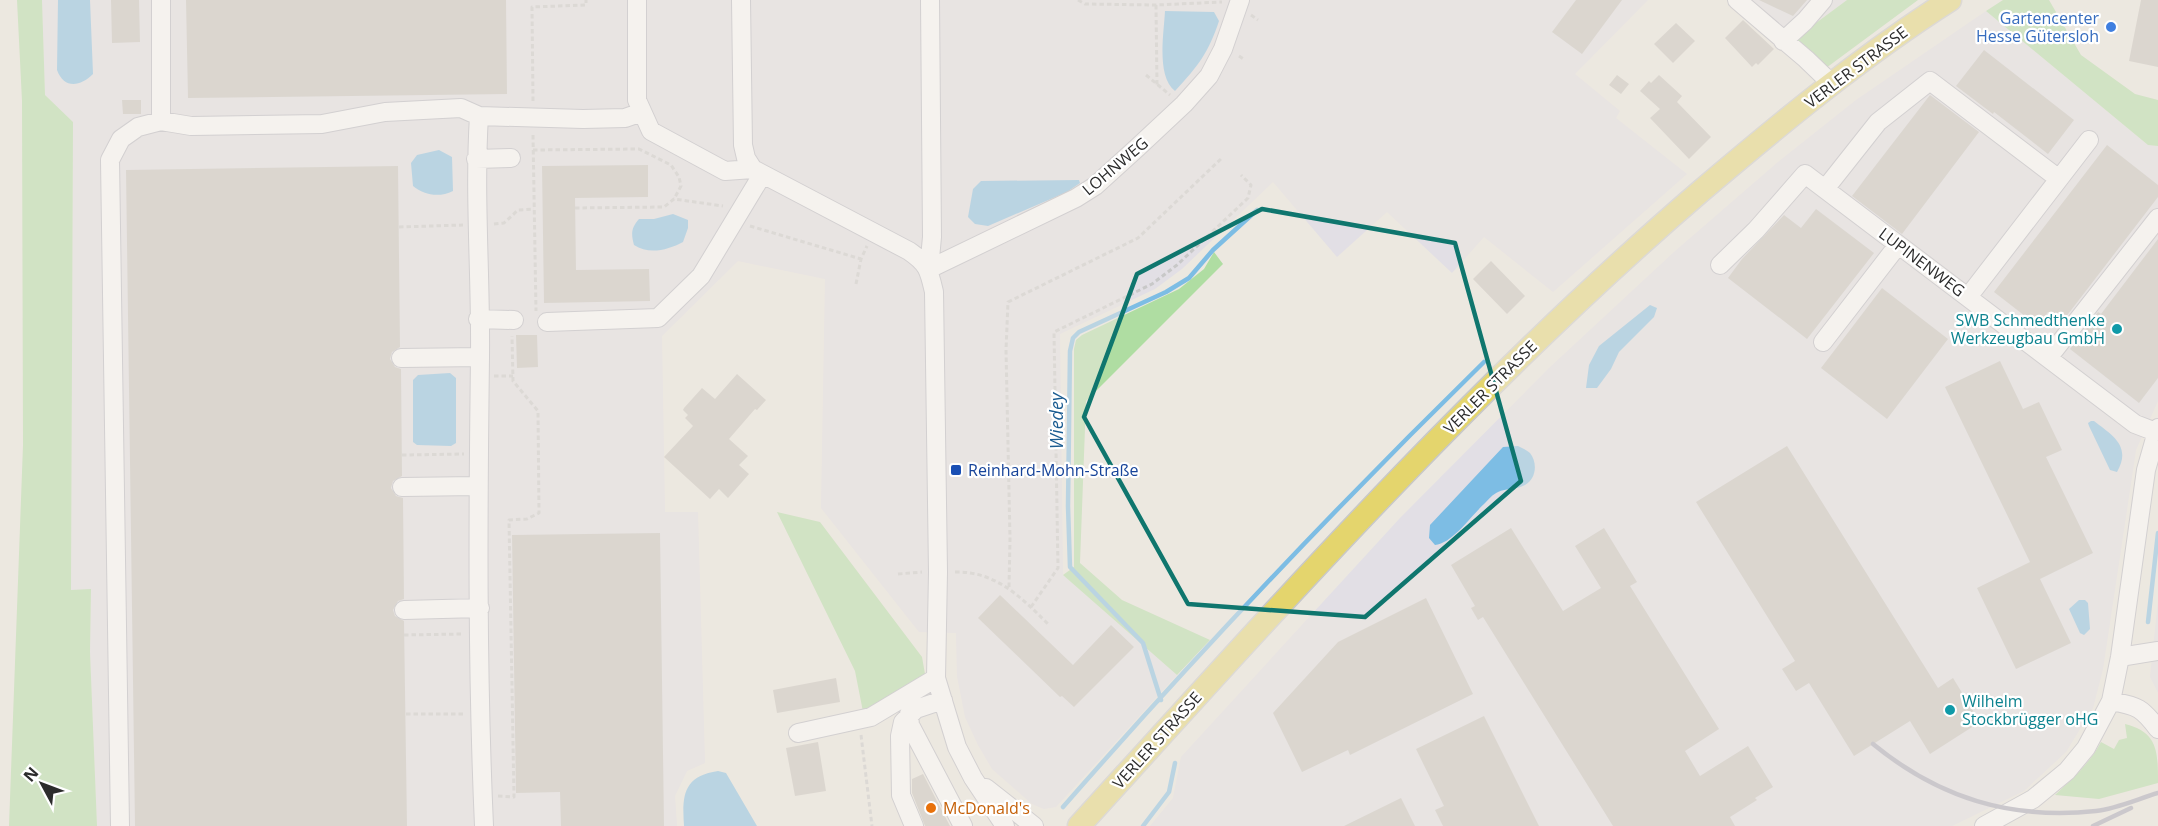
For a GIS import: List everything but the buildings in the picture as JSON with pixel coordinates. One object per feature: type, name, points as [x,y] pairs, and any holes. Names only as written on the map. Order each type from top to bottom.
[{"type":"main road","name":"VERLER STRASSE","points":[[1079,826],[1376,503],[1505,370],[1627,255],[1758,143],[1832,84],[1920,19],[1950,0]]},
{"type":"street","points":[[161,0],[161,121]]},
{"type":"street","points":[[637,0],[637,100],[651,131],[725,171],[758,172]]},
{"type":"street","points":[[741,0],[743,145],[746,158],[758,172],[909,251],[921,258],[929,269]]},
{"type":"street","points":[[930,0],[932,237],[929,269],[934,292],[938,572],[936,678],[957,747],[973,778],[1005,826]]},
{"type":"street","points":[[1737,0],[1832,84]]},
{"type":"street","points":[[1783,41],[1805,21],[1822,0]]},
{"type":"street","name":"LOHNWEG","points":[[929,269],[1077,198],[1095,186],[1184,104],[1209,76],[1224,49],[1239,2]]},
{"type":"street","points":[[1825,189],[1878,122],[1930,81],[2059,179]]},
{"type":"street","points":[[120,826],[110,160],[121,139],[138,127],[161,121],[191,126],[322,124],[385,112],[461,108],[478,116],[583,119],[625,118],[642,112]]},
{"type":"street","points":[[478,116],[476,159],[480,357],[477,486],[480,608],[479,713],[484,826]]},
{"type":"street","points":[[1968,297],[2089,140]]},
{"type":"street","points":[[476,159],[511,158]]},
{"type":"street","points":[[541,321],[658,318],[701,276],[729,214],[758,172]]},
{"type":"street","name":"LUPINENWEG","points":[[1720,265],[1756,230],[1805,174],[2135,424],[2157,430],[2152,471],[2111,701],[2086,748],[2067,771],[2033,799],[1984,826]]},
{"type":"street","points":[[2048,358],[2158,218]]},
{"type":"street","points":[[1823,342],[1898,244]]},
{"type":"street","points":[[478,319],[513,326]]},
{"type":"street","points":[[401,358],[480,357]]},
{"type":"street","points":[[402,487],[477,486]]},
{"type":"street","points":[[404,610],[480,608]]},
{"type":"street","points":[[2120,657],[2158,651]]},
{"type":"street","points":[[798,733],[871,717],[936,678]]},
{"type":"street","points":[[914,826],[901,795],[900,736],[903,722],[916,709],[943,700]]},
{"type":"street","points":[[2111,701],[2145,711],[2158,729]]},
{"type":"street","points":[[909,714],[910,725],[963,826]]},
{"type":"street","points":[[973,778],[1034,826]]},
{"type":"path","points":[[532,0],[533,150],[541,321]]},
{"type":"path","points":[[532,7],[586,6],[586,0]]},
{"type":"path","points":[[1078,0],[1085,4],[1156,5],[1239,2]]},
{"type":"path","points":[[1156,5],[1157,86]]},
{"type":"path","points":[[1146,75],[1157,86],[1184,104]]},
{"type":"path","points":[[533,150],[639,149],[671,165],[679,177],[681,186],[674,199],[664,207],[575,208]]},
{"type":"path","points":[[1009,587],[1006,350],[1008,302],[1138,238],[1223,157]]},
{"type":"path","points":[[1031,607],[1058,568],[1054,332],[1152,284],[1177,265],[1248,198],[1251,185],[1241,175]]},
{"type":"path","points":[[674,199],[729,214],[861,259]]},
{"type":"path","points":[[856,284],[861,259],[874,232]]},
{"type":"path","points":[[497,806],[497,796],[514,797],[509,520],[528,519],[539,513],[538,411],[513,381],[513,326]]},
{"type":"path","points":[[898,574],[917,572]]},
{"type":"path","points":[[938,572],[965,572],[987,576],[1009,587],[1049,625]]},
{"type":"path","points":[[404,635],[479,634]]},
{"type":"path","points":[[406,714],[479,713]]},
{"type":"path","points":[[860,720],[872,826]]},
{"type":"highlighted area","points":[[1262,209],[1455,243],[1521,481],[1365,617],[1188,604],[1084,417],[1137,274]]},
{"type":"shaded area","points":[[42,0],[1648,0],[1575,74],[1620,111],[1616,118],[1687,174],[1553,292],[1484,237],[1452,273],[1387,212],[1337,257],[1273,182],[1182,269],[1155,289],[1060,334],[1063,575],[1177,675],[1056,807],[1044,809],[1032,804],[992,769],[978,745],[965,717],[957,676],[956,633],[919,632],[821,508],[825,279],[738,261],[662,336],[665,512],[698,512],[705,763],[687,771],[675,796],[677,826],[97,826],[90,652],[91,590],[71,591],[73,122],[45,95]]},
{"type":"shaded area","points":[[1745,0],[1847,0],[1793,40]]},
{"type":"shaded area","points":[[1986,11],[2148,145],[2158,146],[2158,401],[2136,450],[2103,669],[2093,708],[2066,752],[2024,791],[1952,826],[1150,826],[1173,798],[1181,757],[1400,518],[1549,368],[1674,252],[1778,162],[1856,100]]},
{"type":"shaded area","points":[[2158,601],[2158,693],[2150,677]]},
{"type":"green space","points":[[17,0],[42,0],[45,95],[73,122],[71,590],[91,589],[90,652],[97,826],[9,826],[23,445],[22,101]]},
{"type":"green space","points":[[1847,0],[1918,0],[1826,68],[1793,40]]},
{"type":"green space","points":[[2003,0],[2049,0],[2081,55],[2135,94],[2158,100],[2158,146],[2148,145],[1986,11]]},
{"type":"green space","points":[[1214,252],[1223,264],[1086,401],[1080,563],[1122,600],[1210,640],[1177,675],[1063,575],[1074,567],[1074,349],[1076,340],[1082,335],[1179,289],[1204,269]]},
{"type":"green space","points":[[777,512],[820,522],[922,657],[928,691],[866,727],[855,671]]},
{"type":"green space","points":[[2125,724],[2144,732],[2154,745],[2158,783],[2099,799],[2055,795],[2086,764],[2101,742],[2114,749],[2119,740],[2127,738]]},
{"type":"water","points":[[58,0],[90,0],[93,74],[83,82],[68,83],[57,70]]},
{"type":"water","points":[[1165,11],[1214,12],[1219,21],[1201,59],[1175,91],[1169,84],[1163,65]]},
{"type":"water","points":[[439,150],[452,157],[453,191],[432,195],[413,186],[411,163],[417,155]]},
{"type":"water","points":[[1079,180],[1080,183],[1067,192],[988,226],[975,224],[968,217],[973,189],[981,181]]},
{"type":"water","points":[[673,214],[688,220],[683,242],[652,251],[634,245],[632,231],[639,219],[654,219]]},
{"type":"water","points":[[1650,305],[1657,308],[1654,317],[1619,352],[1611,369],[1597,388],[1586,388],[1589,365],[1599,346]]},
{"type":"water","points":[[450,373],[456,378],[456,443],[451,446],[417,445],[413,442],[413,380],[418,375]]},
{"type":"water","points":[[2094,421],[2118,442],[2122,455],[2117,472],[2110,470],[2089,426],[2088,423]]},
{"type":"water","points":[[1518,446],[1533,457],[1535,470],[1532,479],[1522,487],[1494,494],[1455,535],[1435,545],[1429,538],[1430,525],[1503,447]]},
{"type":"water","points":[[2079,600],[2085,600],[2088,603],[2090,629],[2084,635],[2080,633],[2069,609]]},
{"type":"water","points":[[718,771],[726,773],[757,826],[684,826],[687,789],[698,777]]},
{"type":"waterway","name":"Wiedey","points":[[1161,700],[1143,643],[1070,567],[1068,506],[1070,351],[1073,338],[1079,332],[1166,292],[1189,278],[1213,250],[1257,210]]},
{"type":"waterway","points":[[1063,807],[1269,581],[1375,470],[1484,362]]},
{"type":"waterway","points":[[2148,622],[2158,533]]},
{"type":"waterway","name":"Wiedey","points":[[1143,826],[1169,792],[1175,763]]},
{"type":"railway","points":[[1873,744],[1924,779],[1977,801],[2005,808],[2064,813],[2096,811],[2158,793]]},
{"type":"railway","points":[[2093,826],[2131,808]]},
{"type":"place","name":"Gartencenter Hesse Gütersloh","points":[[2111,27]]},
{"type":"place","name":"SWB Schmedthenke Werkzeugbau GmbH","points":[[2117,329]]},
{"type":"place","name":"Reinhard-Mohn-Straße","points":[[956,470]]},
{"type":"place","name":"Wilhelm Stockbrügger oHG","points":[[1950,710]]},
{"type":"place","name":"McDonald's","points":[[931,808]]}]
